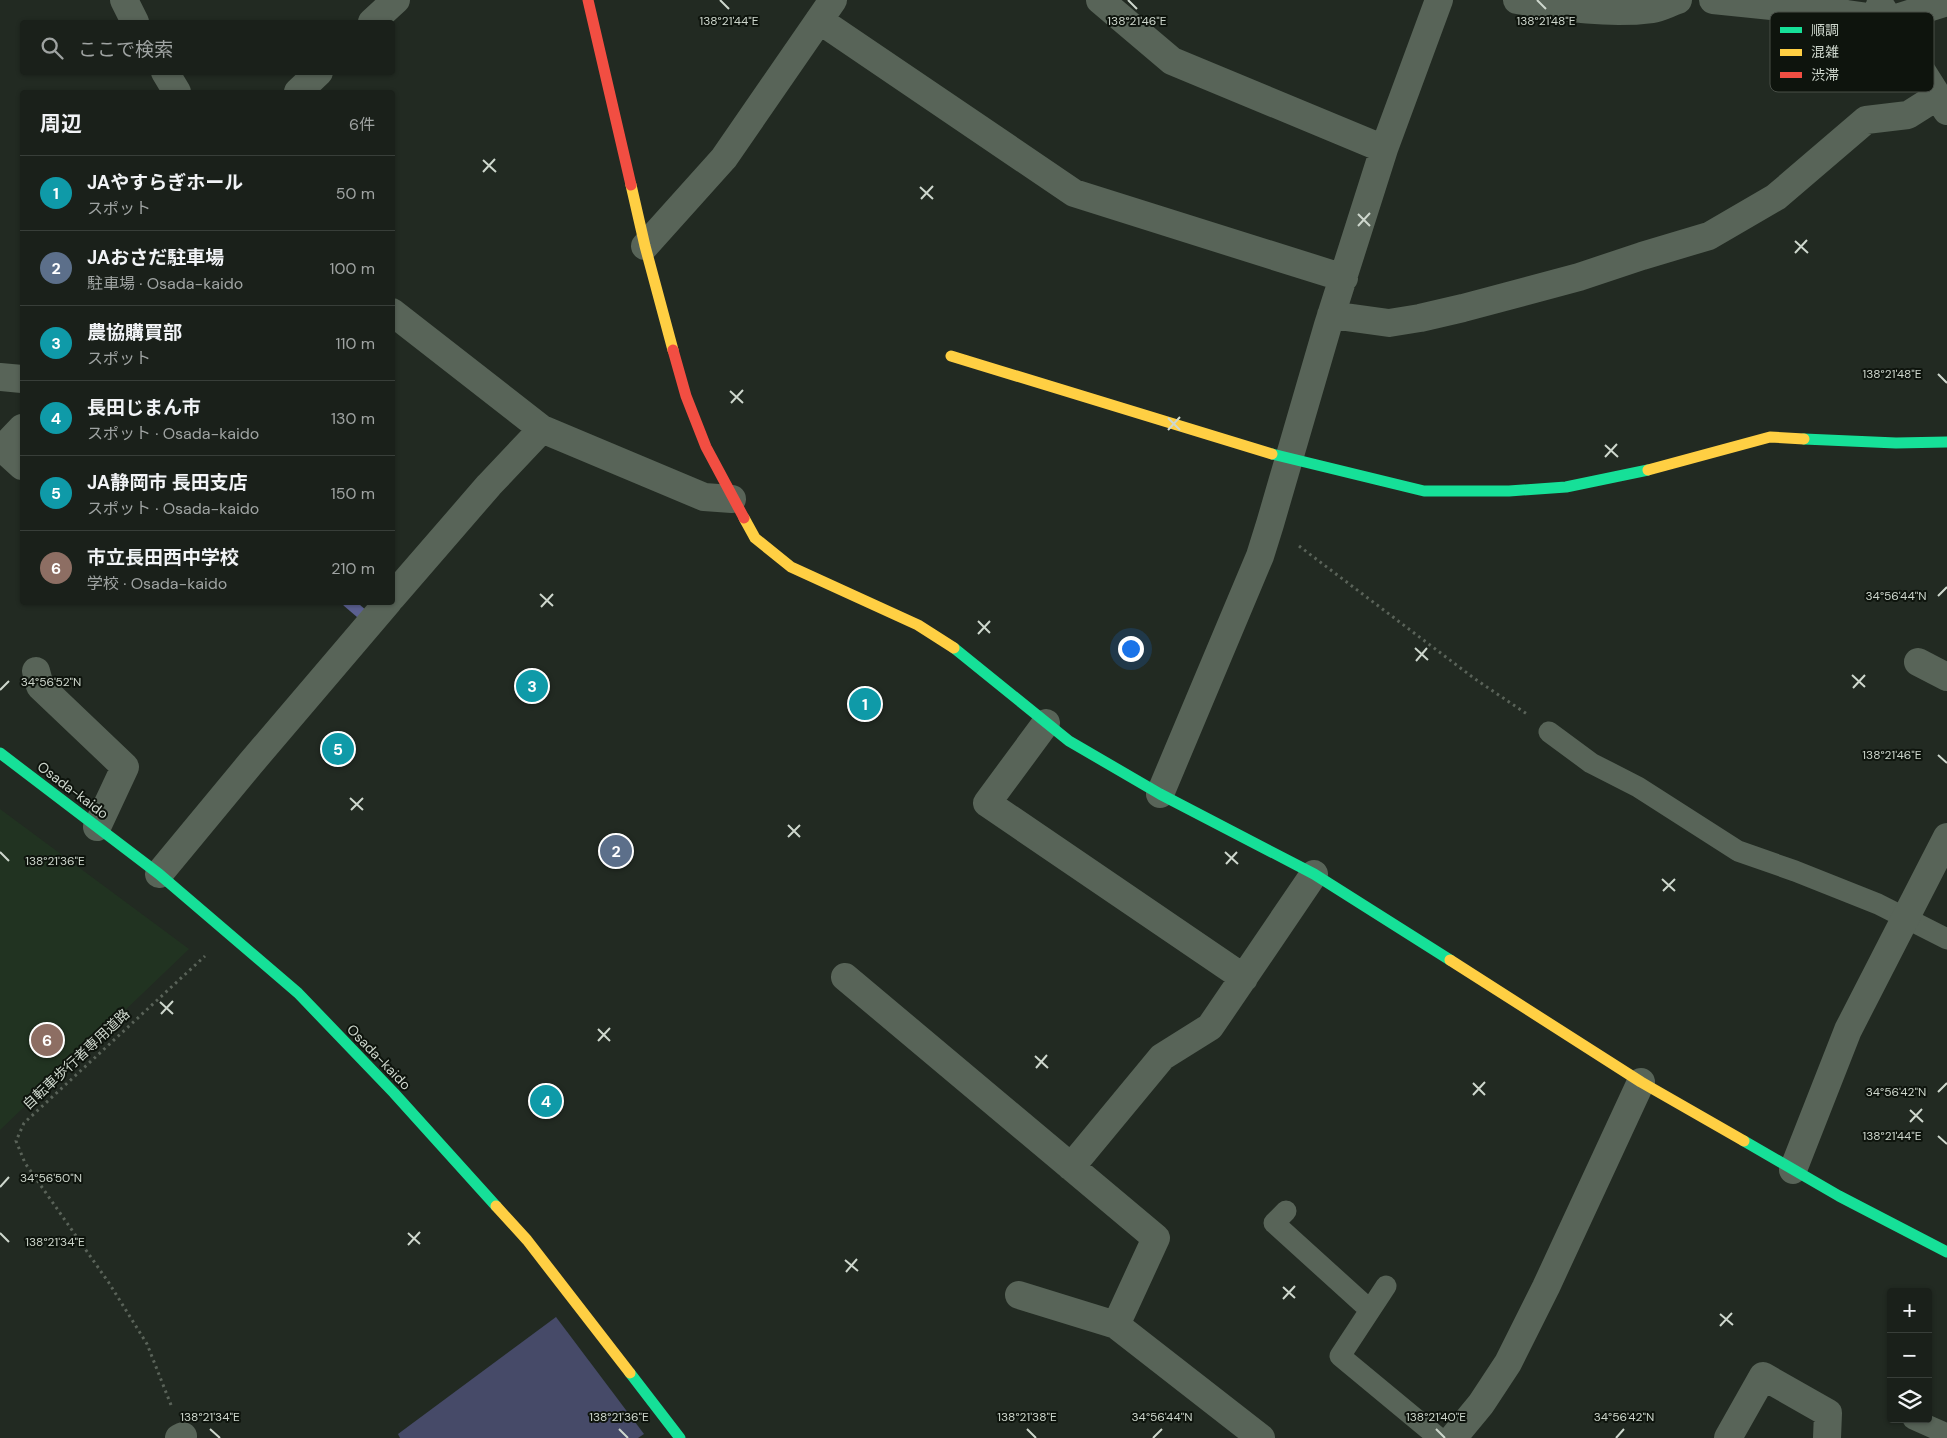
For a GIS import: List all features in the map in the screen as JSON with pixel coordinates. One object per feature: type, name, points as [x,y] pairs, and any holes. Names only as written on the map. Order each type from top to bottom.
[{"type":"street","points":[[124,0],[134,20]]},
{"type":"street","points":[[374,20],[396,0]]},
{"type":"street","points":[[588,0],[645,246],[686,396],[706,447],[732,499],[755,538],[791,567],[918,625],[955,648],[1069,741],[1160,794],[1314,874],[1641,1082],[1838,1196],[1947,1252]]},
{"type":"street","points":[[1100,0],[1172,61],[1384,149]]},
{"type":"street","points":[[1160,794],[1260,556],[1331,315],[1384,149],[1439,0]]},
{"type":"street","points":[[1517,0],[1576,10],[1654,9],[1678,0]]},
{"type":"street","points":[[1714,0],[1828,12]]},
{"type":"street","points":[[1865,12],[1947,2]]},
{"type":"street","points":[[645,246],[724,158],[826,10],[1074,193],[1344,278]]},
{"type":"street","points":[[167,75],[177,90]]},
{"type":"street","points":[[300,90],[316,75]]},
{"type":"street","points":[[1331,315],[1388,323],[1420,318],[1579,278],[1642,256],[1709,236],[1776,197],[1866,120],[1908,115],[1942,104],[1934,91]]},
{"type":"street","points":[[395,314],[542,429],[704,497],[732,499]]},
{"type":"street","points":[[951,356],[1288,459],[1424,491],[1509,491],[1566,487],[1654,469],[1770,437],[1896,443],[1947,442]]},
{"type":"street","points":[[0,377],[20,379]]},
{"type":"street","points":[[395,595],[489,485],[542,429]]},
{"type":"street","points":[[8,455],[20,432]]},
{"type":"street","points":[[159,874],[385,605]]},
{"type":"street","points":[[1918,662],[1947,677]]},
{"type":"street","points":[[36,670],[40,686],[125,767],[97,827]]},
{"type":"street","points":[[1046,723],[987,803],[1244,978]]},
{"type":"street","name":"Osada-kaido","points":[[0,753],[159,874],[298,993],[394,1093],[527,1240],[674,1436]]},
{"type":"street","points":[[1793,1170],[1848,1030],[1947,837]]},
{"type":"street","points":[[1072,1167],[1162,1057],[1210,1027],[1314,874]]},
{"type":"street","points":[[845,977],[1156,1238],[1116,1325]]},
{"type":"street","points":[[1453,1438],[1481,1404],[1508,1362],[1546,1286],[1641,1082]]},
{"type":"street","points":[[1019,1295],[1116,1325],[1261,1438]]},
{"type":"street","points":[[1728,1438],[1763,1376],[1828,1413],[1827,1438]]},
{"type":"lane","points":[[1549,732],[1591,763],[1638,787],[1738,851],[1868,900],[1906,917],[1947,939]]},
{"type":"lane","points":[[1286,1211],[1274,1223],[1370,1310]]},
{"type":"lane","points":[[1386,1286],[1340,1356],[1439,1438]]},
{"type":"lane","points":[[1923,1423],[1947,1434]]},
{"type":"path","points":[[1270,524],[1475,679],[1529,715]]},
{"type":"path","name":"自転車歩行者専用道路","points":[[181,1437],[147,1344],[109,1283],[25,1163],[16,1141],[24,1123],[206,956]]},
{"type":"shaded area","points":[[0,809],[189,949],[0,1130]]},
{"type":"shaded area","points":[[556,1317],[644,1434],[638,1438],[400,1438],[398,1434]]},
{"type":"waterway","points":[[352,605],[362,614]]},
{"type":"traffic: fast","points":[[1804,439],[1896,443],[1947,442]]},
{"type":"traffic: fast","points":[[1272,454],[1424,491],[1509,491],[1566,487],[1648,470]]},
{"type":"traffic: fast","points":[[954,648],[1069,741],[1160,794],[1314,874],[1450,960]]},
{"type":"traffic: fast","points":[[0,753],[159,874],[298,993],[394,1093],[496,1206]]},
{"type":"traffic: fast","points":[[1744,1141],[1839,1196],[1947,1252]]},
{"type":"traffic: fast","points":[[630,1373],[680,1438]]},
{"type":"traffic: slow","points":[[631,185],[673,350]]},
{"type":"traffic: slow","points":[[951,356],[1272,454]]},
{"type":"traffic: slow","points":[[1648,470],[1770,437],[1804,439]]},
{"type":"traffic: slow","points":[[744,518],[755,538],[791,567],[918,625],[954,648]]},
{"type":"traffic: slow","points":[[1450,960],[1641,1082],[1744,1141]]},
{"type":"traffic: slow","points":[[496,1206],[527,1240],[630,1373]]},
{"type":"traffic: jam","points":[[588,0],[631,185]]},
{"type":"traffic: jam","points":[[673,350],[686,396],[706,447],[744,518]]},
{"type":"place","name":"農協購買部","points":[[532,686]]},
{"type":"place","name":"JAやすらぎホール","points":[[865,704]]},
{"type":"place","name":"JA静岡市 長田支店","points":[[338,749]]},
{"type":"place","name":"JAおさだ駐車場","points":[[616,851]]},
{"type":"place","name":"市立長田西中学校","points":[[47,1040]]},
{"type":"place","name":"長田じまん市","points":[[546,1101]]}]
